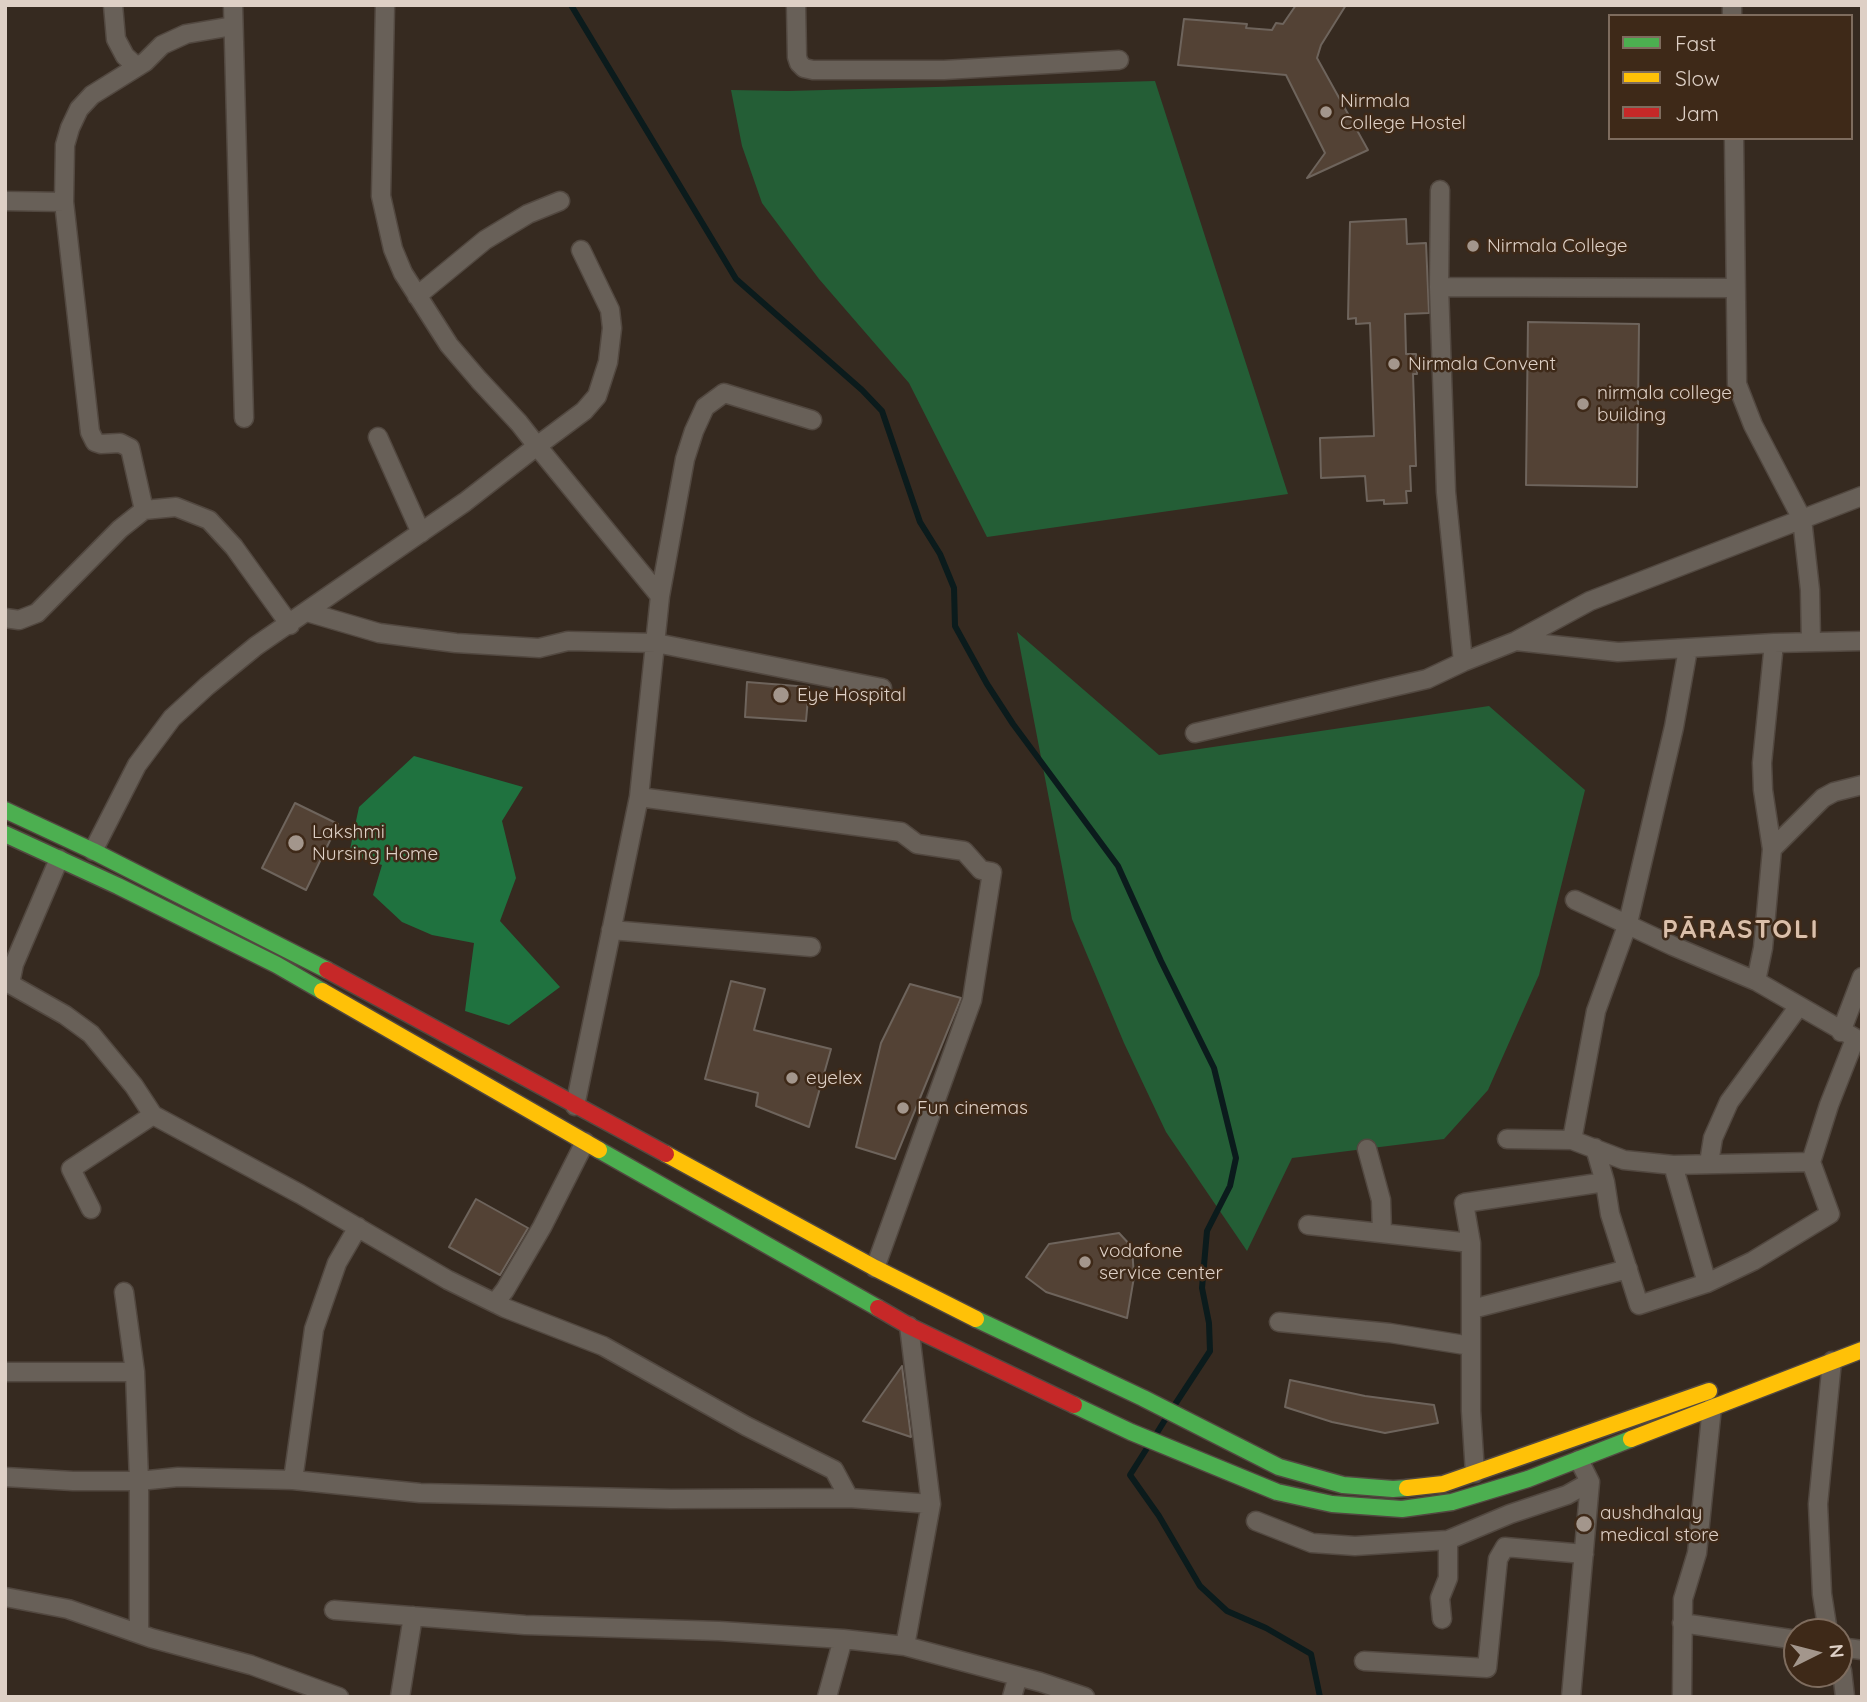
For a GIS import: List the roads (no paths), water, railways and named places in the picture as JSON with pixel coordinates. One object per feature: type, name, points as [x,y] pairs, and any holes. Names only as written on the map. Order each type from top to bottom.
[{"type":"main road","points":[[5,810],[93,851],[306,959],[875,1268],[1079,1387],[1131,1432],[1277,1492],[1332,1504],[1402,1509],[1452,1502],[1528,1479],[1862,1350]]},
{"type":"main road","points":[[5,834],[277,965],[909,1326],[1079,1387],[1143,1398],[1279,1467],[1343,1485],[1392,1489],[1443,1485],[1718,1387]]},
{"type":"street","points":[[113,5],[116,39],[125,56],[136,67]]},
{"type":"street","points":[[233,5],[244,418]]},
{"type":"street","points":[[385,5],[380,196],[393,249],[403,273],[449,345],[519,423],[660,596]]},
{"type":"street","points":[[796,5],[797,57],[804,68],[813,70],[944,70],[1119,60]]},
{"type":"street","points":[[144,510],[130,447],[120,443],[95,442],[90,432],[64,202],[65,145],[79,109],[102,88],[136,67],[172,39],[212,28],[233,26]]},
{"type":"street","points":[[1734,140],[1737,384],[1754,425],[1802,519],[1811,590],[1811,642]]},
{"type":"street","points":[[1440,190],[1439,287],[1446,492],[1463,662]]},
{"type":"street","points":[[5,201],[64,202]]},
{"type":"street","points":[[417,296],[485,240],[528,214],[560,201]]},
{"type":"street","points":[[93,851],[137,765],[172,718],[207,686],[256,646],[465,502],[584,411],[597,396],[608,362],[612,328],[610,310],[581,250]]},
{"type":"street","points":[[1439,287],[1735,288]]},
{"type":"street","points":[[575,1106],[639,797],[660,596],[685,459],[694,431],[705,407],[724,393],[812,420]]},
{"type":"street","points":[[378,437],[421,533]]},
{"type":"street","points":[[1195,733],[1427,679],[1516,641],[1590,601],[1862,496]]},
{"type":"street","points":[[5,618],[19,620],[37,613],[120,529],[144,510],[176,507],[209,520],[234,547],[290,625]]},
{"type":"street","points":[[307,612],[379,633],[456,643],[540,648],[568,641],[656,643],[882,688]]},
{"type":"street","points":[[1516,641],[1618,652],[1862,641]]},
{"type":"street","points":[[1756,981],[1763,948],[1772,849],[1763,790],[1762,763],[1774,643]]},
{"type":"street","points":[[1572,1140],[1596,1012],[1628,923],[1674,727],[1688,649]]},
{"type":"street","points":[[1772,849],[1823,798],[1834,792],[1862,785]]},
{"type":"street","points":[[639,797],[901,832],[917,844],[964,851],[981,870],[992,872],[972,1000],[875,1268]]},
{"type":"street","points":[[59,859],[8,984],[65,1015],[91,1034],[127,1076],[153,1115],[358,1227],[448,1280],[495,1303],[603,1346],[746,1426],[834,1471],[849,1498]]},
{"type":"street","points":[[1575,900],[1756,981],[1853,1037]]},
{"type":"street","points":[[611,930],[811,947]]},
{"type":"street","points":[[1595,1148],[1605,1182],[1610,1214],[1639,1305],[1707,1283],[1753,1261],[1830,1214],[1811,1162],[1853,1037],[1862,977]]},
{"type":"street","points":[[1709,1163],[1713,1138],[1729,1101],[1798,1006]]},
{"type":"street","points":[[92,1209],[71,1169],[153,1115]]},
{"type":"street","points":[[1507,1139],[1572,1140],[1624,1160],[1674,1165],[1811,1162]]},
{"type":"street","points":[[495,1303],[542,1227],[585,1142]]},
{"type":"street","points":[[1367,1149],[1381,1200],[1382,1233]]},
{"type":"street","points":[[1674,1165],[1707,1283]]},
{"type":"street","points":[[1475,1473],[1471,1411],[1471,1243],[1464,1203],[1605,1182]]},
{"type":"street","points":[[1308,1225],[1471,1243]]},
{"type":"street","points":[[293,1480],[314,1329],[337,1263],[358,1227]]},
{"type":"street","points":[[1472,1309],[1628,1269]]},
{"type":"street","points":[[124,1292],[135,1373],[139,1481],[139,1633]]},
{"type":"street","points":[[1279,1322],[1390,1333],[1471,1346]]},
{"type":"street","points":[[905,1646],[931,1504],[909,1326]]},
{"type":"street","points":[[1826,1618],[1822,1594],[1818,1504],[1832,1361]]},
{"type":"street","points":[[5,1372],[135,1373]]},
{"type":"street","points":[[1682,1697],[1683,1599],[1697,1553],[1712,1406]]},
{"type":"street","points":[[1571,1697],[1590,1482],[1579,1460]]},
{"type":"street","points":[[5,1477],[73,1481],[139,1481],[178,1477],[293,1480],[420,1493],[671,1499],[849,1498],[931,1504]]},
{"type":"street","points":[[1256,1521],[1312,1543],[1355,1546],[1448,1540],[1510,1514],[1567,1495],[1590,1482]]},
{"type":"street","points":[[1442,1619],[1440,1598],[1448,1578],[1448,1540]]},
{"type":"street","points":[[1364,1661],[1487,1668],[1498,1559],[1505,1548],[1584,1554]]},
{"type":"street","points":[[5,1597],[68,1609],[139,1633],[251,1665],[340,1697]]},
{"type":"street","points":[[334,1610],[525,1625],[719,1631],[905,1646],[1085,1697]]},
{"type":"street","points":[[400,1697],[413,1616]]},
{"type":"street","points":[[1682,1623],[1783,1638]]},
{"type":"street","points":[[827,1697],[843,1639]]},
{"type":"street","points":[[1012,1697],[1018,1676]]},
{"type":"waterway","points":[[571,5],[736,279],[862,390],[882,411],[920,522],[940,554],[954,588],[955,626],[1013,724],[1118,866],[1214,1068],[1236,1158],[1230,1186],[1207,1231],[1202,1288],[1209,1323],[1210,1351],[1174,1406]]},
{"type":"waterway","points":[[1155,1436],[1168,1415]]},
{"type":"waterway","points":[[1149,1445],[1130,1475],[1159,1516],[1200,1586],[1227,1611],[1266,1628],[1311,1654],[1320,1697]]},
{"type":"place","name":"Nirmala College Hostel","points":[[1326,112]]},
{"type":"place","name":"Nirmala College","points":[[1473,246]]},
{"type":"place","name":"Nirmala Convent","points":[[1394,364]]},
{"type":"place","name":"nirmala college building","points":[[1583,404]]},
{"type":"place","name":"Eye Hospital","points":[[781,695]]},
{"type":"place","name":"Lakshmi Nursing Home","points":[[296,843]]},
{"type":"place","name":"eyelex","points":[[792,1078]]},
{"type":"place","name":"Fun cinemas","points":[[903,1108]]},
{"type":"place","name":"vodafone service center","points":[[1085,1262]]},
{"type":"place","name":"aushdhalay medical store","points":[[1584,1524]]},
{"type":"district","name":"PĀRASTOLI","points":[[1741,930]]}]
